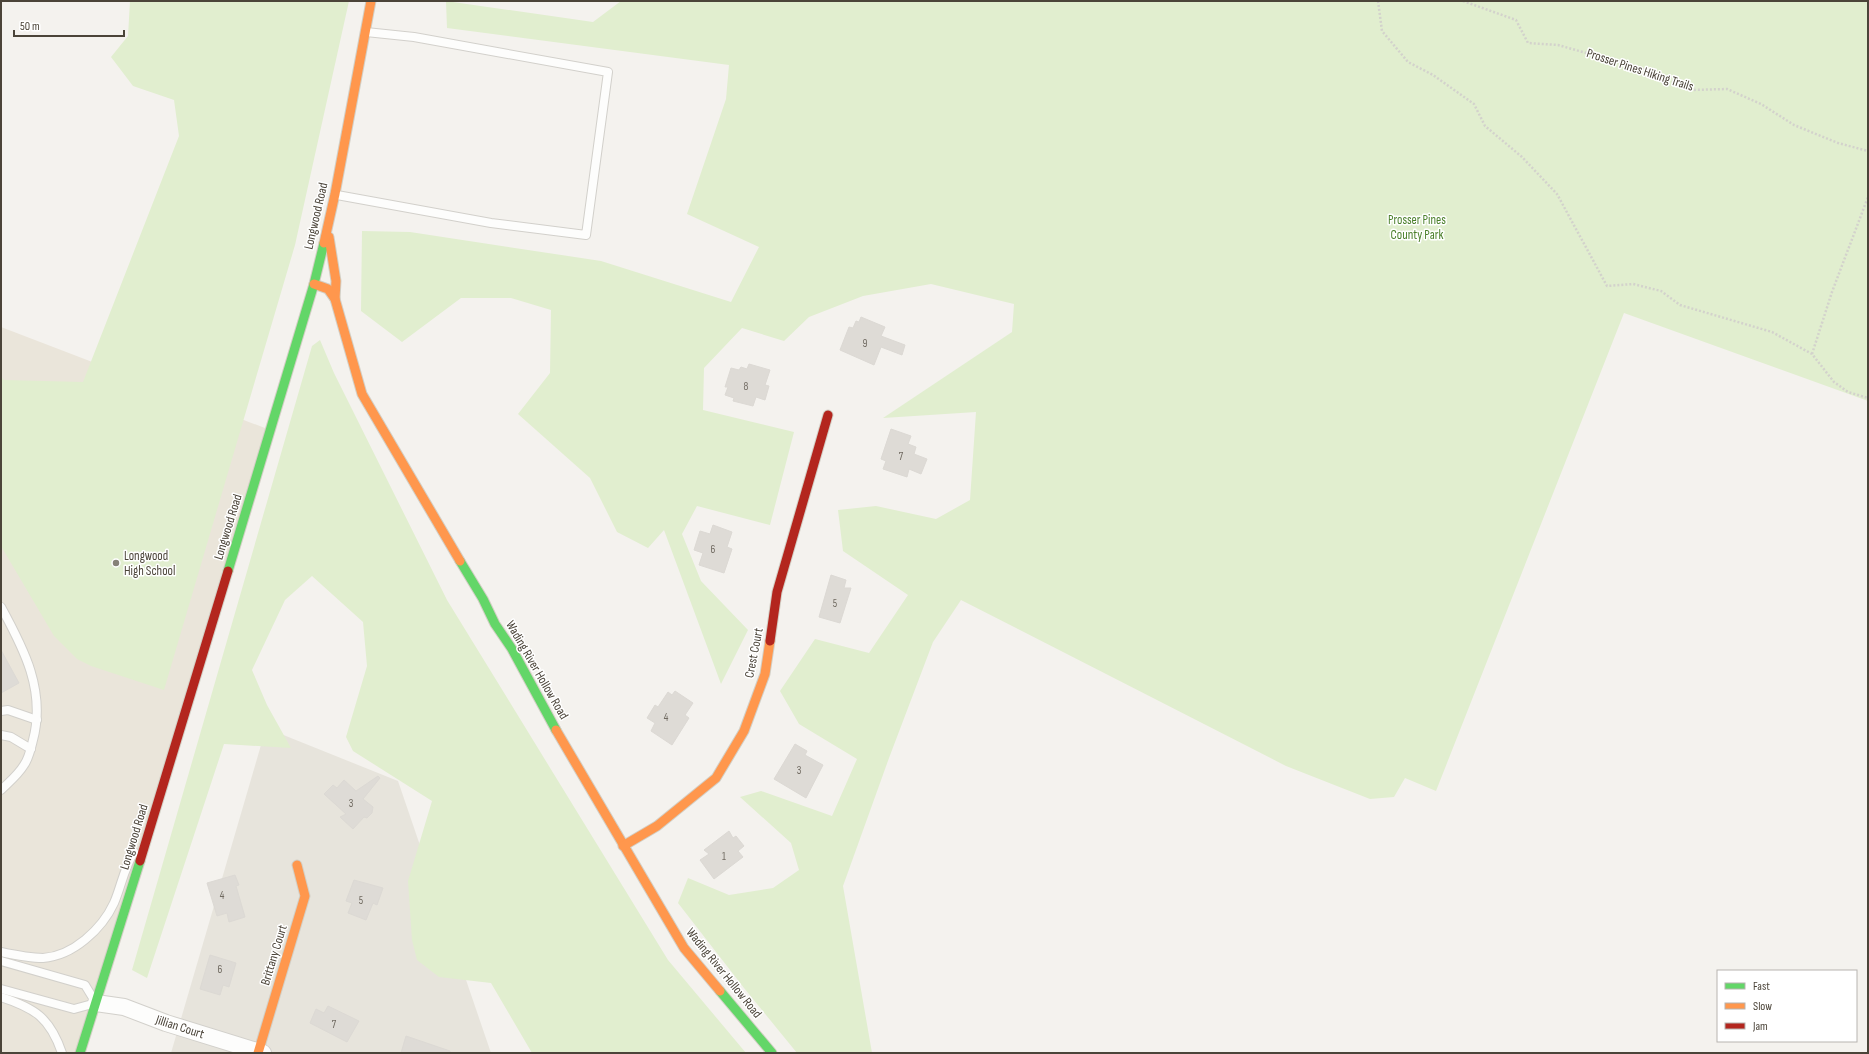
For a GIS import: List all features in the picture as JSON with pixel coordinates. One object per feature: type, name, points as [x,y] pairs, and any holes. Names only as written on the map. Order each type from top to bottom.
[{"type":"street","name":"Longwood Road","points":[[80,1053],[201,663],[314,284],[335,194],[354,83],[371,1]]},
{"type":"street","name":"Wading River Hollow Road","points":[[327,227],[334,265],[335,299],[362,394],[436,523],[483,599],[495,624],[512,649],[576,766],[600,802],[623,846],[684,948],[772,1053]]},
{"type":"street","points":[[314,284],[328,288],[335,299]]},
{"type":"street","name":"Crest Court","points":[[623,846],[657,826],[716,778],[744,731],[765,674],[777,592],[828,415]]},
{"type":"street","name":"Brittany Court","points":[[260,1053],[305,896],[297,865]]},
{"type":"street","name":"Jillian Court","points":[[96,1003],[124,1007],[166,1023],[260,1053]]},
{"type":"lane","points":[[335,194],[491,223],[586,235],[608,72],[414,37],[365,32]]},
{"type":"lane","points":[[1,607],[26,656],[34,678],[38,699],[37,720],[31,749],[25,764],[1,790]]},
{"type":"lane","points":[[1,711],[8,710],[37,720]]},
{"type":"lane","points":[[1,735],[11,737],[31,749]]},
{"type":"lane","points":[[1,952],[45,958],[67,951],[84,940],[103,921],[114,904],[129,860],[152,822]]},
{"type":"lane","points":[[1,961],[85,985],[96,1003],[74,1009],[1,989]]},
{"type":"lane","points":[[1,997],[33,1010],[46,1020],[59,1043],[62,1053]]},
{"type":"path","points":[[1378,1],[1382,31],[1408,62],[1433,74],[1474,104],[1485,126],[1522,157],[1557,194],[1606,286],[1633,284],[1661,291],[1680,305],[1772,332],[1812,354],[1834,382],[1848,392],[1868,398]]},
{"type":"path","name":"Prosser Pines Hiking Trails","points":[[1463,1],[1516,20],[1528,43],[1558,45],[1650,71],[1691,90],[1727,89],[1761,104],[1794,125],[1838,143],[1868,151]]},
{"type":"path","points":[[1812,354],[1832,292],[1868,197]]},
{"type":"shaded area","name":"Longwood High School","points":[[1,327],[270,430],[79,1053],[1,1053]]},
{"type":"shaded area","points":[[266,728],[398,781],[491,1053],[171,1053]]},
{"type":"green space","points":[[130,1],[349,1],[295,245],[164,690],[91,666],[77,659],[54,636],[1,546],[1,377],[4,380],[83,382],[179,136],[174,100],[133,86],[111,57],[128,36]]},
{"type":"green space","name":"Prosser Pines County Park","points":[[446,1],[593,22],[621,1],[1868,1],[1868,401],[1624,313],[1436,791],[1405,778],[1394,797],[1370,799],[1286,766],[961,600],[933,642],[843,886],[872,1053],[797,1053],[678,903],[688,878],[729,895],[773,888],[799,870],[791,843],[740,797],[761,791],[832,816],[857,759],[799,724],[780,691],[815,639],[869,653],[908,595],[843,551],[838,510],[876,506],[936,519],[970,500],[976,412],[883,418],[1012,332],[1014,304],[931,284],[863,296],[809,317],[784,341],[742,328],[704,368],[703,410],[794,432],[770,525],[697,506],[682,534],[701,581],[748,630],[721,684],[664,530],[648,548],[617,532],[590,478],[518,414],[550,373],[551,310],[511,298],[461,298],[402,342],[361,311],[362,231],[410,232],[601,261],[731,302],[759,247],[687,214],[726,99],[729,65],[447,28]]},
{"type":"green space","points":[[320,340],[334,373],[447,600],[668,960],[746,1053],[532,1053],[491,983],[439,977],[417,960],[412,940],[408,881],[432,801],[353,751],[346,737],[367,666],[363,622],[312,576],[285,600],[252,670],[267,705],[291,748],[224,744],[147,978],[132,970],[312,346]]},
{"type":"building","points":[[861,317],[885,327],[881,336],[905,345],[902,355],[881,347],[874,365],[840,350],[849,327],[853,328],[856,321],[859,322]]},
{"type":"building","points":[[749,364],[770,370],[765,385],[769,386],[765,400],[756,397],[753,406],[733,401],[734,398],[725,395],[728,387],[725,387],[731,368],[739,370],[741,367],[747,369]]},
{"type":"building","points":[[891,429],[911,436],[908,444],[916,447],[914,454],[927,459],[921,474],[909,469],[907,477],[883,469],[886,461],[881,459]]},
{"type":"building","points":[[713,525],[732,532],[727,547],[732,549],[724,573],[699,565],[703,553],[694,550],[700,531],[710,534]]},
{"type":"building","points":[[831,575],[846,580],[844,588],[851,588],[840,623],[819,617]]},
{"type":"building","points":[[1,650],[19,683],[1,693]]},
{"type":"building","points":[[675,691],[693,703],[685,715],[689,718],[672,745],[651,731],[655,723],[647,718],[655,705],[658,707],[668,692],[672,695]]},
{"type":"building","points":[[795,744],[807,751],[805,755],[823,765],[806,798],[774,779]]},
{"type":"building","points":[[378,776],[380,778],[363,799],[373,807],[372,813],[367,818],[364,817],[353,829],[340,817],[346,814],[324,794],[333,785],[337,788],[344,780],[356,791]]},
{"type":"building","points":[[729,831],[733,838],[736,836],[744,846],[738,851],[743,857],[714,879],[700,860],[709,854],[704,850]]},
{"type":"building","points":[[235,875],[239,885],[236,886],[245,917],[229,922],[227,913],[217,916],[207,883]]},
{"type":"building","points":[[354,880],[383,888],[377,905],[373,903],[366,920],[348,913],[352,903],[346,901]]},
{"type":"building","points":[[210,955],[236,963],[229,987],[223,985],[220,995],[200,989]]},
{"type":"building","points":[[328,1006],[359,1021],[347,1042],[310,1023],[316,1009],[324,1013]]},
{"type":"building","points":[[406,1036],[450,1051],[450,1053],[401,1053]]},
{"type":"traffic: fast","points":[[228,571],[314,284],[324,243]]},
{"type":"traffic: fast","points":[[460,561],[483,599],[495,624],[512,649],[556,730]]},
{"type":"traffic: fast","points":[[80,1053],[140,861]]},
{"type":"traffic: fast","points":[[720,991],[772,1053]]},
{"type":"traffic: slow","points":[[324,243],[335,194],[371,1]]},
{"type":"traffic: slow","points":[[329,237],[336,281],[335,299]]},
{"type":"traffic: slow","points":[[314,284],[328,289],[335,299],[362,394],[460,561]]},
{"type":"traffic: slow","points":[[623,846],[657,826],[716,778],[744,731],[765,674],[770,641]]},
{"type":"traffic: slow","points":[[556,730],[684,948],[720,991]]},
{"type":"traffic: slow","points":[[258,1053],[305,896],[297,865]]},
{"type":"traffic: jam","points":[[770,641],[777,592],[828,415]]},
{"type":"traffic: jam","points":[[140,861],[228,571]]},
{"type":"place","name":"Longwood High School","points":[[116,563]]}]
